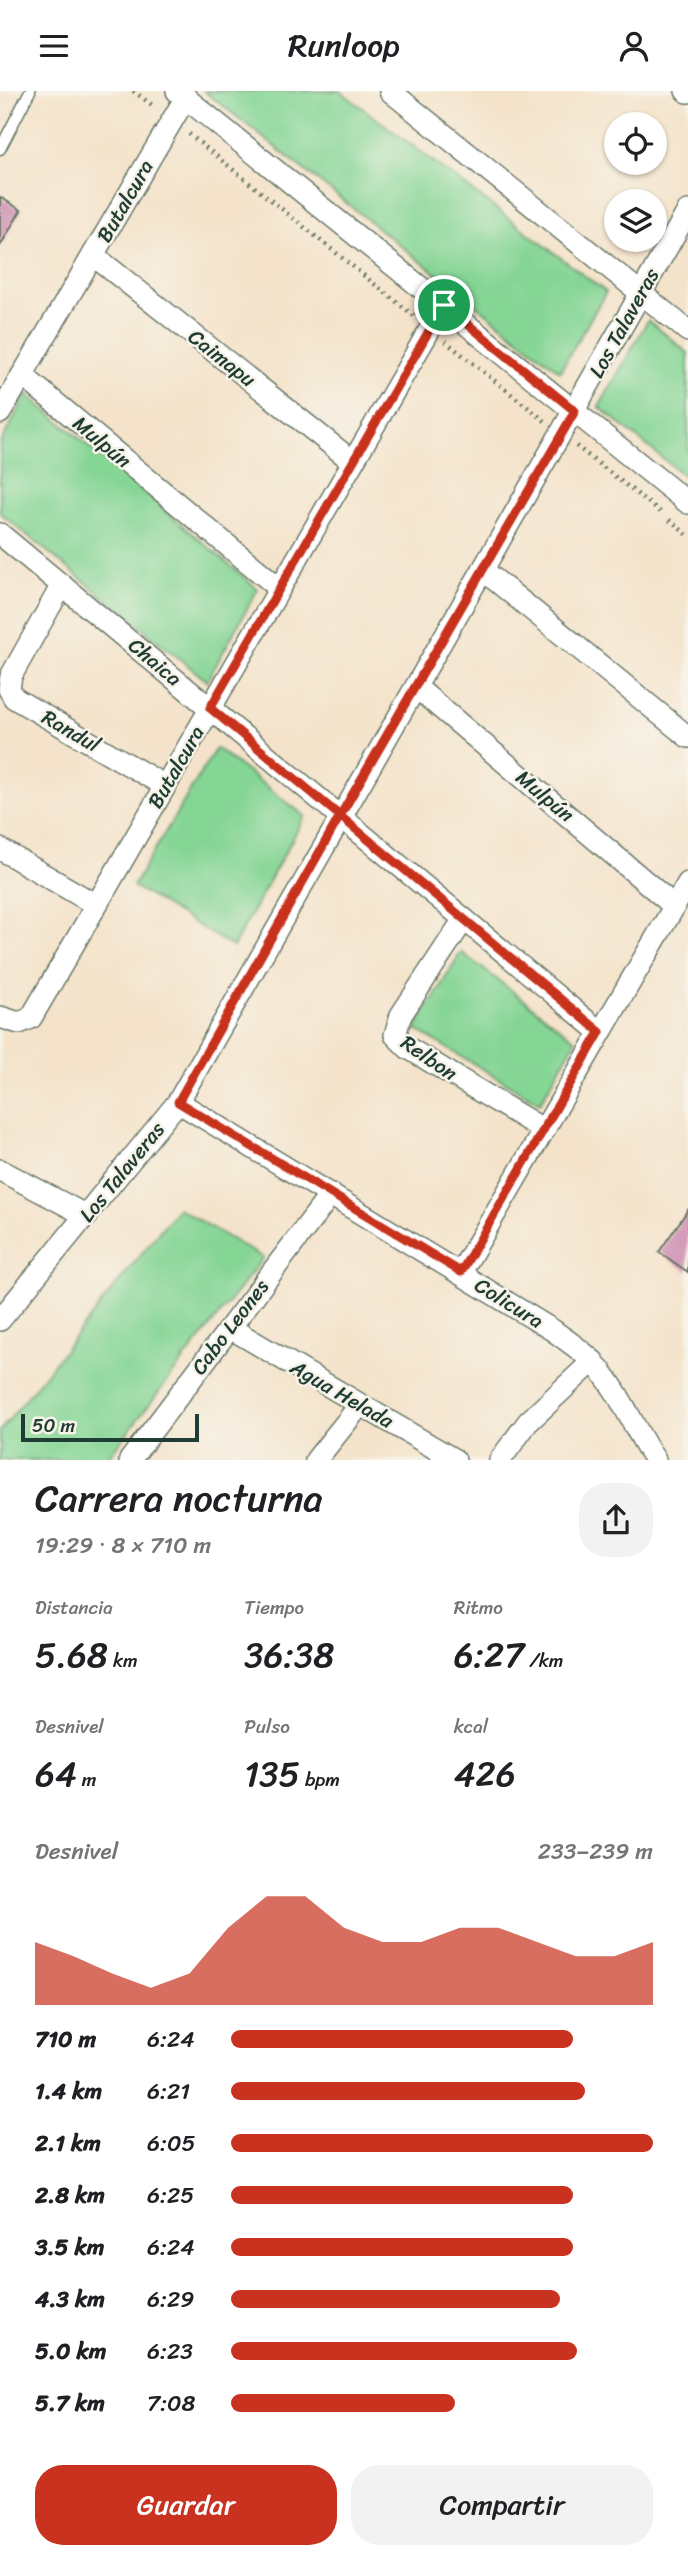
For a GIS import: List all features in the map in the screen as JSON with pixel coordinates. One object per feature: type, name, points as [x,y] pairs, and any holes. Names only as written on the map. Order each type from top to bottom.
[{"type":"street","points":[[390,91],[688,331]]},
{"type":"street","name":"Butalcura","points":[[0,413],[172,120],[181,94]]},
{"type":"street","points":[[181,94],[688,502]]},
{"type":"street","name":"Los Talaveras","points":[[0,1320],[178,1102],[688,211]]},
{"type":"street","name":"Caimapu","points":[[93,255],[352,461]]},
{"type":"street","name":"Butalcura","points":[[0,1017],[19,1023],[31,1018],[444,305]]},
{"type":"street","name":"Mulpún","points":[[22,375],[279,588]]},
{"type":"street","name":"Chaica","points":[[0,534],[600,1032]]},
{"type":"street","points":[[483,570],[688,737]]},
{"type":"street","name":"Randul","points":[[62,585],[10,676],[9,689],[14,698],[165,786]]},
{"type":"street","name":"Mulpún","points":[[416,687],[674,906]]},
{"type":"street","points":[[0,849],[96,905]]},
{"type":"street","points":[[461,1272],[688,883]]},
{"type":"street","name":"Relbon","points":[[464,919],[401,1015],[395,1035],[408,1048],[544,1130]]},
{"type":"street","name":"Colicura","points":[[178,1102],[554,1331],[593,1361],[615,1390],[639,1437],[655,1460]]},
{"type":"street","points":[[0,1170],[87,1216]]},
{"type":"street","name":"Cabo Leones","points":[[130,1460],[331,1194]]},
{"type":"street","name":"Agua Helada","points":[[230,1328],[454,1460]]},
{"type":"street","points":[[500,1460],[528,1422],[593,1361]]},
{"type":"street","points":[[316,1460],[360,1405]]},
{"type":"lane","points":[[0,149],[30,91]]},
{"type":"path","points":[[133,91],[688,535]]},
{"type":"green space","points":[[204,91],[340,91],[606,292],[560,371]]},
{"type":"green space","points":[[648,320],[688,353],[688,479],[599,407]]},
{"type":"green space","points":[[27,394],[258,589],[207,681],[0,513],[0,444]]},
{"type":"green space","points":[[216,748],[305,816],[233,947],[133,886]]},
{"type":"green space","points":[[461,952],[576,1040],[540,1103],[415,1029]]},
{"type":"green space","points":[[178,1208],[263,1258],[106,1460],[0,1460],[0,1431]]},
{"type":"building","points":[[0,197],[21,210],[0,246]]},
{"type":"building","points":[[688,1210],[688,1272],[659,1252]]},
{"type":"route","points":[[444,305],[210,708],[340,816],[464,919],[600,1032],[461,1272],[178,1102],[340,816],[575,411],[444,305]]}]
